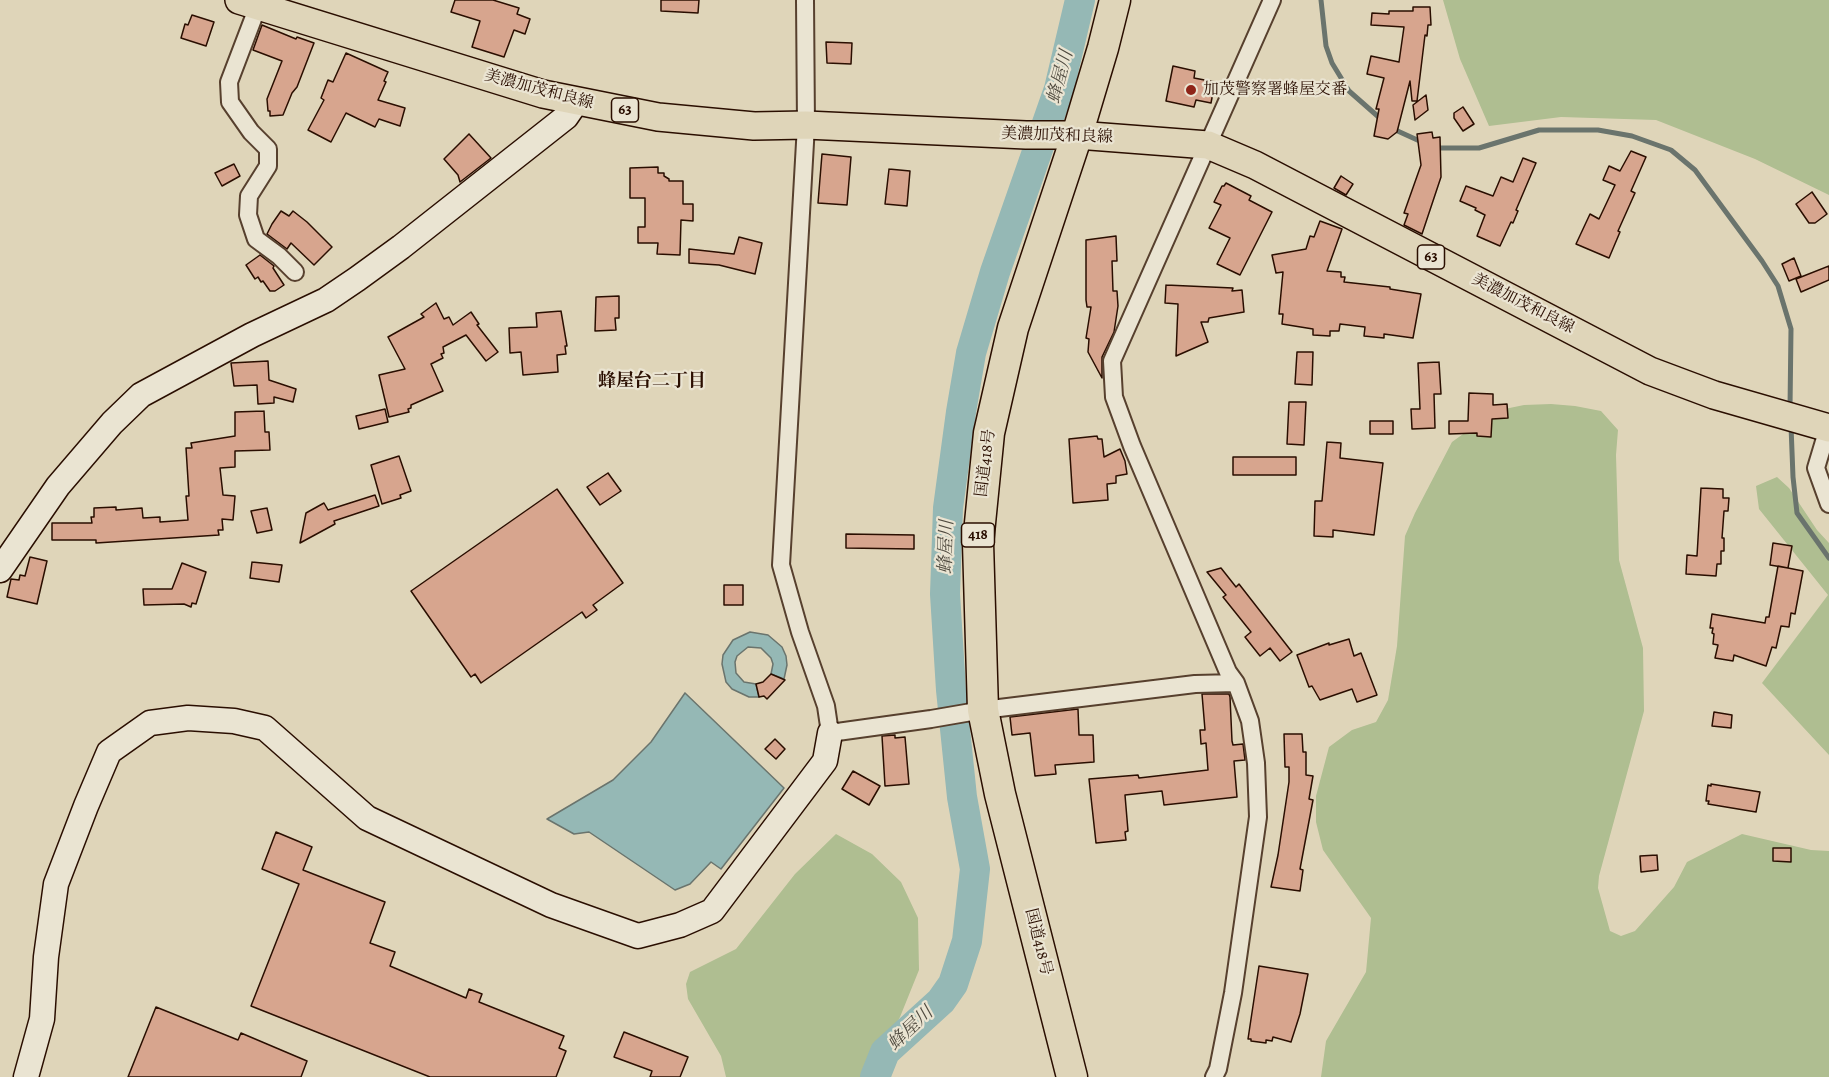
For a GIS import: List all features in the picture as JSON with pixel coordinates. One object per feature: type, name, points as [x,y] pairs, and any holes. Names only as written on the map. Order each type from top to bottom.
[{"type":"highway","name":"国道418号","points":[[1072,1077],[1000,794],[982,710],[978,543],[988,434],[1013,328],[1077,135],[1115,0]]},
{"type":"main road","name":"美濃加茂和良線","points":[[263,4],[532,91],[658,117],[754,126],[806,125],[1026,135],[1077,135],[1208,145],[1255,165],[1650,371],[1714,395],[1822,426]]},
{"type":"street","points":[[26,1077],[42,1019],[46,957],[56,884],[110,752],[150,723],[188,718],[234,721],[265,728],[367,818],[551,905],[638,936],[680,925],[712,911],[825,761],[830,733],[826,706],[800,632],[781,565],[806,125],[805,0]]},
{"type":"street","points":[[1214,1077],[1218,1069],[1233,993],[1258,817],[1256,763],[1250,721],[1236,683],[1228,672],[1132,446],[1114,397],[1112,361],[1272,0]]},
{"type":"street","points":[[263,4],[229,82],[230,102],[251,132],[268,149],[268,166],[249,196],[248,215],[256,238],[295,272]]},
{"type":"street","points":[[0,570],[58,486],[112,423],[141,396],[252,335],[326,300],[401,247],[566,117],[577,101]]},
{"type":"street","points":[[1822,426],[1816,468],[1829,504]]},
{"type":"street","points":[[830,733],[931,720],[982,710],[1195,684],[1236,683]]},
{"type":"green space","points":[[1443,0],[1829,0],[1829,195],[1755,159],[1656,120],[1561,117],[1489,126],[1460,59]]},
{"type":"green space","points":[[1551,404],[1601,411],[1618,430],[1616,455],[1619,560],[1643,648],[1644,711],[1599,876],[1598,888],[1610,931],[1621,936],[1635,931],[1674,887],[1687,862],[1742,834],[1811,850],[1829,851],[1829,1077],[1321,1077],[1326,1041],[1366,972],[1371,918],[1323,850],[1316,822],[1316,796],[1329,747],[1352,730],[1376,722],[1388,700],[1397,646],[1405,536],[1452,442],[1495,411],[1524,405]]},
{"type":"green space","points":[[1777,477],[1789,488],[1817,530],[1829,543],[1829,755],[1762,683],[1828,595],[1759,509],[1756,486]]},
{"type":"green space","points":[[836,834],[872,854],[901,882],[918,918],[919,970],[900,1017],[868,1077],[726,1077],[721,1056],[688,999],[686,984],[690,972],[736,949],[795,874]]},
{"type":"water","points":[[750,632],[768,635],[782,647],[786,656],[784,679],[771,674],[773,664],[771,658],[761,648],[748,647],[737,656],[736,673],[744,682],[756,684],[759,697],[749,697],[732,689],[726,682],[722,664],[723,655],[733,640]]},
{"type":"water","points":[[685,693],[784,788],[721,869],[711,862],[690,884],[675,890],[589,832],[574,834],[547,819],[613,780],[651,742]]},
{"type":"building","points":[[455,0],[493,0],[519,8],[517,14],[530,19],[525,34],[514,30],[504,57],[472,47],[480,21],[451,12]]},
{"type":"building","points":[[661,0],[699,0],[698,13],[661,11]]},
{"type":"building","points":[[1413,7],[1430,7],[1431,25],[1428,25],[1427,36],[1425,35],[1417,101],[1412,101],[1410,81],[1397,132],[1388,139],[1374,136],[1379,109],[1376,109],[1384,78],[1367,74],[1371,56],[1399,62],[1404,27],[1371,25],[1372,13],[1389,14],[1389,11],[1413,11]]},
{"type":"building","points":[[192,15],[214,22],[206,46],[181,38],[185,24],[188,25]]},
{"type":"building","points":[[262,25],[296,39],[297,37],[314,43],[283,115],[270,116],[267,99],[282,61],[253,50]]},
{"type":"building","points":[[826,42],[852,43],[851,64],[827,63]]},
{"type":"building","points":[[346,53],[388,72],[378,100],[405,108],[400,126],[379,119],[375,127],[346,113],[331,142],[308,130],[324,100],[321,98],[328,80],[333,82]]},
{"type":"building","name":"加茂警察署蜂屋交番","points":[[1173,66],[1195,71],[1194,78],[1215,82],[1211,103],[1196,100],[1194,107],[1166,101]]},
{"type":"building","points":[[1426,95],[1428,110],[1415,120],[1413,105]]},
{"type":"building","points":[[1463,107],[1474,124],[1463,131],[1454,118],[1454,113]]},
{"type":"building","points":[[1432,132],[1433,138],[1440,137],[1441,177],[1422,234],[1404,225],[1408,214],[1404,213],[1421,165],[1417,134]]},
{"type":"building","points":[[469,134],[491,158],[460,182],[458,175],[444,159]]},
{"type":"building","points":[[1631,151],[1646,157],[1631,191],[1635,193],[1609,258],[1576,244],[1590,214],[1599,219],[1615,185],[1603,180],[1609,166],[1620,171]]},
{"type":"building","points":[[822,154],[851,157],[847,205],[818,203]]},
{"type":"building","points":[[1523,158],[1536,163],[1516,210],[1518,211],[1513,223],[1511,222],[1500,246],[1477,236],[1485,215],[1460,201],[1466,186],[1493,196],[1501,177],[1513,182]]},
{"type":"building","points":[[234,164],[240,176],[222,186],[215,173]]},
{"type":"building","points":[[658,167],[658,173],[664,173],[669,181],[683,181],[683,204],[693,204],[693,221],[681,220],[680,255],[657,254],[658,243],[638,243],[638,227],[645,227],[645,198],[630,198],[630,168]]},
{"type":"building","points":[[889,169],[910,171],[907,206],[885,204]]},
{"type":"building","points":[[1341,176],[1353,184],[1346,195],[1334,188]]},
{"type":"building","points":[[1226,183],[1251,196],[1249,200],[1272,212],[1240,275],[1217,264],[1230,238],[1209,228],[1221,205],[1214,202]]},
{"type":"building","points":[[1812,192],[1827,214],[1815,223],[1809,223],[1796,204]]},
{"type":"building","points":[[281,211],[289,216],[293,211],[332,247],[314,265],[291,243],[287,249],[267,234]]},
{"type":"building","points":[[1320,221],[1342,229],[1327,271],[1341,272],[1341,277],[1345,277],[1344,282],[1390,287],[1390,289],[1421,294],[1413,338],[1384,334],[1384,338],[1364,336],[1365,327],[1340,324],[1339,331],[1330,331],[1330,336],[1313,335],[1313,329],[1282,324],[1283,314],[1279,314],[1283,272],[1276,273],[1272,255],[1306,249],[1310,236],[1314,237]]},
{"type":"building","points":[[1116,236],[1117,261],[1112,261],[1113,291],[1117,291],[1118,306],[1114,332],[1102,357],[1102,378],[1088,352],[1089,339],[1086,338],[1091,307],[1087,307],[1086,300],[1086,240]]},
{"type":"building","points":[[739,237],[762,243],[755,274],[719,265],[689,263],[689,249],[734,254]]},
{"type":"building","points":[[260,255],[274,266],[273,268],[284,285],[275,291],[270,291],[258,277],[255,279],[246,265]]},
{"type":"building","points":[[1794,258],[1801,276],[1789,281],[1782,264]]},
{"type":"building","points":[[1829,266],[1829,280],[1801,292],[1796,279]]},
{"type":"building","points":[[1166,285],[1242,290],[1244,312],[1209,318],[1208,322],[1201,322],[1208,342],[1176,356],[1178,304],[1165,303]]},
{"type":"building","points":[[619,296],[619,318],[615,318],[616,330],[595,331],[596,297]]},
{"type":"building","points":[[436,303],[444,319],[449,317],[453,325],[471,312],[479,324],[477,325],[498,352],[486,361],[466,335],[443,347],[444,353],[441,354],[443,358],[431,364],[443,391],[411,405],[409,412],[389,417],[379,375],[405,369],[388,337],[424,317],[421,314]]},
{"type":"building","points":[[561,311],[567,346],[565,346],[566,354],[557,355],[558,372],[523,375],[521,352],[510,353],[509,328],[537,327],[536,313]]},
{"type":"building","points":[[1297,352],[1313,352],[1312,385],[1295,384]]},
{"type":"building","points":[[268,361],[269,380],[296,389],[293,402],[274,397],[274,403],[258,404],[257,385],[234,386],[231,363]]},
{"type":"building","points":[[1439,362],[1441,394],[1434,394],[1435,428],[1412,429],[1411,409],[1420,409],[1418,363]]},
{"type":"building","points":[[1469,393],[1493,394],[1493,405],[1507,404],[1508,418],[1492,419],[1491,437],[1477,436],[1477,433],[1449,434],[1449,421],[1468,421]]},
{"type":"building","points":[[1289,402],[1306,402],[1304,445],[1287,444]]},
{"type":"building","points":[[385,409],[388,422],[359,429],[356,416]]},
{"type":"building","points":[[264,411],[265,432],[269,432],[270,450],[235,451],[235,467],[220,468],[223,495],[235,496],[233,520],[222,519],[223,530],[218,530],[219,535],[96,543],[96,540],[52,540],[52,523],[92,523],[94,508],[116,507],[116,510],[142,508],[143,518],[160,517],[160,522],[188,520],[186,448],[192,448],[191,443],[235,436],[235,412]]},
{"type":"building","points":[[1370,421],[1393,421],[1393,434],[1370,434]]},
{"type":"building","points":[[1097,436],[1098,439],[1102,439],[1104,457],[1120,449],[1127,474],[1116,476],[1116,483],[1107,484],[1108,500],[1073,503],[1069,439]]},
{"type":"building","points":[[1327,442],[1341,443],[1340,458],[1383,463],[1374,535],[1333,530],[1333,537],[1314,536],[1315,501],[1322,501]]},
{"type":"building","points":[[399,456],[411,491],[400,495],[401,498],[382,504],[371,465]]},
{"type":"building","points":[[1233,457],[1296,457],[1296,475],[1233,475]]},
{"type":"building","points":[[608,473],[621,491],[600,505],[587,487]]},
{"type":"building","points":[[1701,488],[1723,489],[1723,498],[1729,498],[1728,511],[1724,511],[1722,538],[1724,538],[1724,551],[1721,551],[1721,564],[1717,564],[1716,576],[1686,574],[1687,555],[1697,556]]},
{"type":"building","points":[[557,489],[623,583],[593,605],[597,610],[586,618],[582,612],[481,683],[475,674],[471,677],[411,591]]},
{"type":"building","points":[[375,495],[379,506],[334,521],[335,524],[300,543],[306,513],[324,503],[328,510]]},
{"type":"building","points":[[267,508],[272,530],[257,533],[251,511]]},
{"type":"building","points":[[846,534],[914,535],[914,549],[846,548]]},
{"type":"building","points":[[1773,543],[1792,546],[1788,568],[1770,565]]},
{"type":"building","points":[[30,557],[47,561],[37,604],[7,597],[11,579],[19,580],[20,575],[25,576]]},
{"type":"building","points":[[252,562],[282,565],[279,582],[250,578]]},
{"type":"building","points":[[182,563],[206,572],[196,604],[192,603],[191,607],[184,604],[144,605],[143,589],[172,589]]},
{"type":"building","points":[[1778,566],[1803,571],[1795,614],[1791,613],[1789,627],[1781,626],[1776,648],[1772,647],[1766,666],[1734,655],[1733,661],[1715,658],[1718,645],[1713,644],[1713,628],[1710,628],[1712,614],[1765,623],[1766,617],[1769,617]]},
{"type":"building","points":[[1221,568],[1236,587],[1239,584],[1292,652],[1280,661],[1270,648],[1260,656],[1245,637],[1251,632],[1223,597],[1226,595],[1207,572]]},
{"type":"building","points":[[724,585],[743,585],[743,605],[724,605]]},
{"type":"building","points":[[1349,639],[1354,656],[1361,653],[1377,695],[1357,702],[1352,689],[1320,700],[1312,686],[1309,687],[1297,655],[1329,643],[1329,645]]},
{"type":"building","points":[[771,674],[785,680],[767,699],[764,696],[759,697],[756,684],[763,682]]},
{"type":"building","points":[[1202,694],[1229,694],[1232,741],[1233,745],[1243,744],[1245,760],[1234,761],[1237,797],[1164,805],[1162,791],[1125,795],[1128,831],[1125,832],[1126,840],[1096,843],[1089,779],[1138,775],[1139,778],[1208,770],[1206,743],[1201,744],[1200,730],[1205,730]]},
{"type":"building","points":[[1078,709],[1079,735],[1093,735],[1094,762],[1055,765],[1056,774],[1035,776],[1030,733],[1012,735],[1010,717]]},
{"type":"building","points":[[1714,712],[1732,715],[1731,728],[1712,726]]},
{"type":"building","points":[[1284,734],[1302,734],[1303,752],[1306,752],[1306,775],[1313,776],[1309,799],[1313,800],[1300,869],[1303,870],[1300,891],[1271,887],[1289,782],[1289,767],[1285,767]]},
{"type":"building","points":[[895,735],[895,738],[905,737],[909,784],[885,786],[882,736]]},
{"type":"building","points":[[775,739],[785,749],[776,759],[765,749]]},
{"type":"building","points":[[853,771],[880,786],[869,805],[842,789]]},
{"type":"building","points":[[1711,784],[1760,792],[1756,812],[1708,804],[1709,801],[1706,801],[1708,785],[1711,786]]},
{"type":"building","points":[[276,832],[312,847],[303,870],[385,902],[370,943],[395,952],[390,966],[466,998],[469,989],[482,994],[479,1002],[564,1036],[559,1048],[566,1051],[556,1077],[430,1077],[251,1006],[299,884],[262,869]]},
{"type":"building","points":[[1773,848],[1791,848],[1791,862],[1773,861]]},
{"type":"building","points":[[1657,855],[1658,870],[1641,872],[1640,856]]},
{"type":"building","points":[[1259,966],[1308,974],[1300,1014],[1291,1042],[1273,1037],[1272,1041],[1266,1040],[1266,1043],[1248,1039]]},
{"type":"building","points":[[156,1007],[238,1040],[241,1033],[307,1061],[301,1077],[128,1077]]},
{"type":"building","points":[[624,1032],[688,1057],[680,1077],[650,1077],[652,1071],[614,1057]]},
{"type":"waterway","name":"蜂屋川","points":[[875,1077],[885,1052],[941,1001],[953,984],[967,941],[975,869],[962,797],[951,690],[945,594],[948,508],[971,353],[995,272],[1059,89],[1080,0]]},
{"type":"waterway","points":[[1321,0],[1326,46],[1332,63],[1349,91],[1382,120]]},
{"type":"waterway","points":[[1391,128],[1424,143]]},
{"type":"waterway","points":[[1435,148],[1479,148],[1539,130],[1598,130],[1632,136],[1671,150],[1695,170],[1778,286],[1791,329],[1790,408]]},
{"type":"waterway","points":[[1791,426],[1797,513],[1829,558]]},
{"type":"place","name":"加茂警察署蜂屋交番","points":[[1191,90]]},
{"type":"district","name":"蜂屋台二丁目","points":[[652,382]]}]
